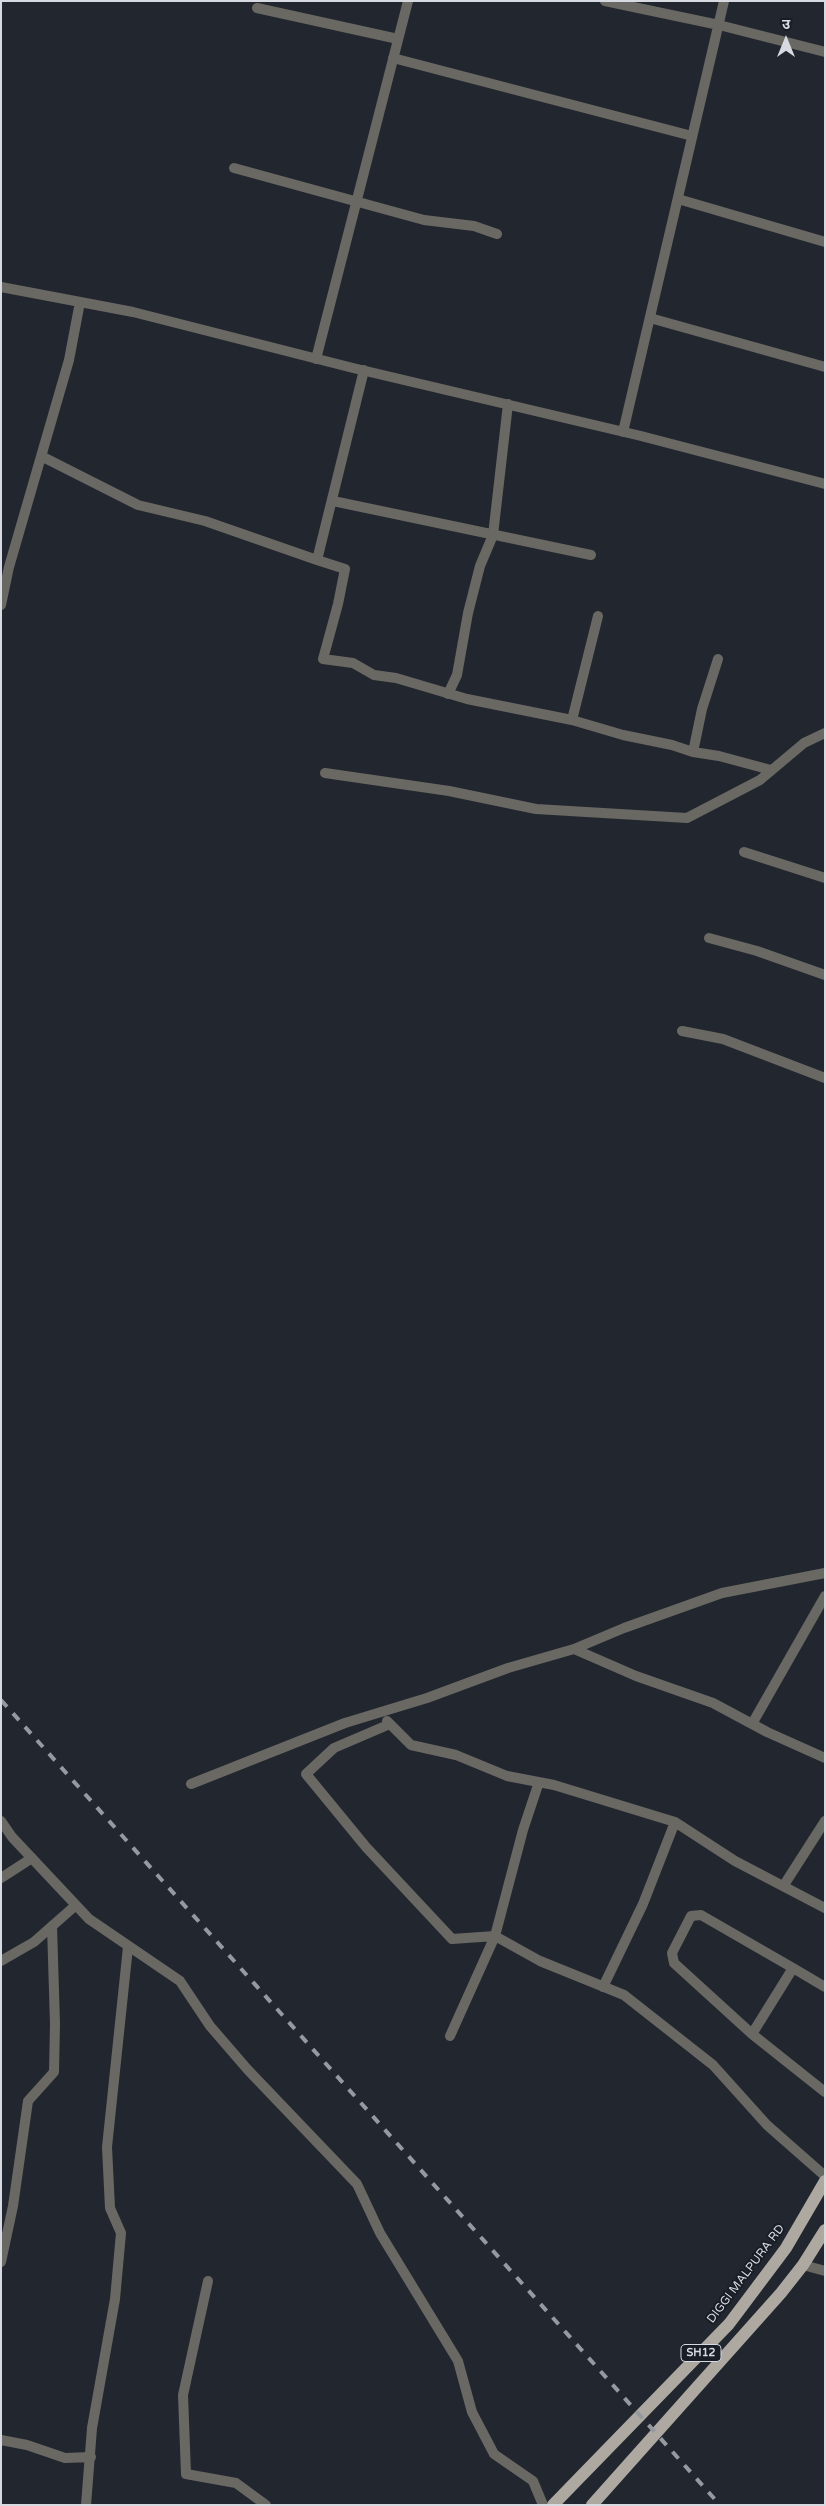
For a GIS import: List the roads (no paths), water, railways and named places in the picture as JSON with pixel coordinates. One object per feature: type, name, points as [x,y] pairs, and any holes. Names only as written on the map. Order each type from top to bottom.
[{"type":"main road","name":"DIGGI MALPURA RD","points":[[553,2505],[729,2324],[786,2248],[825,2181]]},
{"type":"main road","name":"SH12","points":[[592,2505],[781,2293],[803,2265],[825,2230]]},
{"type":"main road","points":[[762,2279],[781,2293]]},
{"type":"street","points":[[316,358],[408,1]]},
{"type":"street","points":[[605,1],[719,25],[825,52]]},
{"type":"street","points":[[623,432],[724,1]]},
{"type":"street","points":[[257,8],[398,39]]},
{"type":"street","points":[[393,58],[692,136]]},
{"type":"street","points":[[234,168],[356,203],[424,220],[474,226],[497,234]]},
{"type":"street","points":[[678,200],[825,242]]},
{"type":"street","points":[[1,287],[132,312],[623,432],[825,484]]},
{"type":"street","points":[[1,605],[9,567],[43,457],[69,360],[80,302]]},
{"type":"street","points":[[650,318],[825,367]]},
{"type":"street","points":[[317,560],[364,370]]},
{"type":"street","points":[[448,694],[457,675],[468,613],[480,566],[494,535],[508,404]]},
{"type":"street","points":[[43,457],[138,505],[205,521],[345,569],[338,604],[323,659],[353,663],[374,675],[396,678],[448,694],[572,720],[623,735],[672,745],[694,752],[720,756],[772,770]]},
{"type":"street","points":[[333,501],[591,555]]},
{"type":"street","points":[[572,720],[598,616]]},
{"type":"street","points":[[694,752],[702,709],[718,659]]},
{"type":"street","points":[[325,773],[449,791],[536,809],[687,818],[760,780],[804,743],[825,733]]},
{"type":"street","points":[[744,852],[825,878]]},
{"type":"street","points":[[709,938],[757,951],[825,975]]},
{"type":"street","points":[[682,1031],[723,1039],[825,1078]]},
{"type":"street","points":[[191,1784],[345,1723],[427,1698],[508,1668],[574,1649],[624,1628],[722,1593],[825,1573]]},
{"type":"street","points":[[752,1724],[825,1596]]},
{"type":"street","points":[[574,1649],[636,1676],[712,1702],[752,1724],[825,1758]]},
{"type":"street","points":[[379,1713],[411,1745],[456,1755],[507,1776],[539,1782],[675,1822],[735,1861],[825,1908]]},
{"type":"street","points":[[390,1724],[334,1748],[306,1774],[366,1848],[452,1939],[495,1936],[540,1960],[624,1995],[712,2066],[766,2125],[825,2176]]},
{"type":"street","points":[[450,2036],[495,1936],[523,1830],[539,1782]]},
{"type":"street","points":[[1,1821],[32,1858],[89,1919],[180,1981],[210,2026],[357,2184],[380,2233],[458,2360],[472,2412],[494,2454],[533,2481],[543,2505]]},
{"type":"street","points":[[784,1886],[825,1821]]},
{"type":"street","points":[[603,1987],[643,1904],[675,1822]]},
{"type":"street","points":[[1,1878],[32,1858]]},
{"type":"street","points":[[1,1960],[34,1942],[76,1905]]},
{"type":"street","points":[[825,1987],[701,1915],[691,1916],[672,1953],[674,1963],[752,2034],[825,2092]]},
{"type":"street","points":[[1,2262],[13,2206],[28,2101],[54,2072],[55,2024],[52,1926]]},
{"type":"street","points":[[86,2505],[94,2419],[115,2299],[121,2233],[110,2208],[107,2147],[128,1947]]},
{"type":"street","points":[[752,2034],[793,1968]]},
{"type":"street","points":[[803,2265],[825,2271]]},
{"type":"street","points":[[208,2281],[183,2395],[186,2474],[236,2483],[266,2505]]},
{"type":"street","points":[[1,2440],[27,2445],[65,2458],[91,2458]]},
{"type":"railway","points":[[1,1700],[720,2505]]}]
